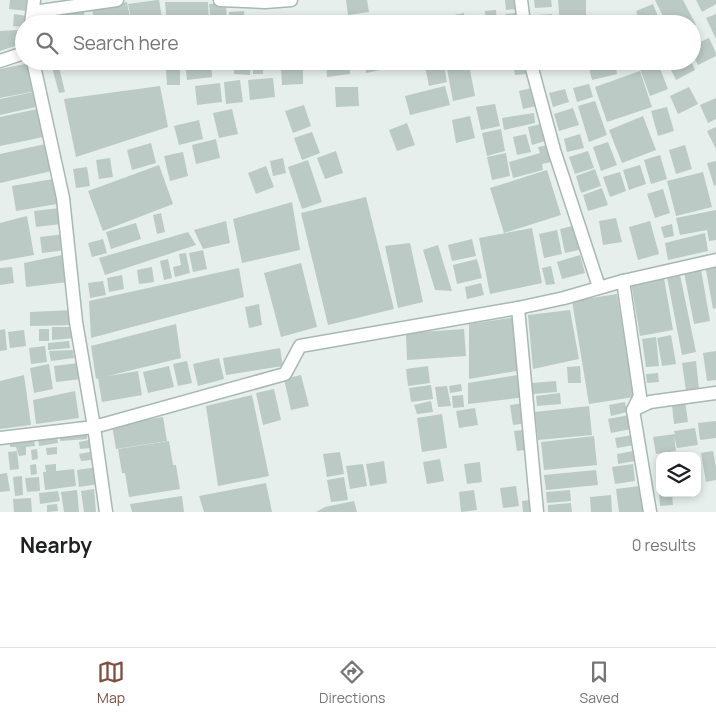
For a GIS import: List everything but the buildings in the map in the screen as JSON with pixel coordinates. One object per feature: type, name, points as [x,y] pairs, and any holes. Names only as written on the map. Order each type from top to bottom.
[{"type":"street","points":[[33,12],[117,0]]},
{"type":"street","points":[[220,0],[265,2],[291,0]]},
{"type":"street","points":[[521,0],[523,15]]},
{"type":"street","points":[[0,61],[15,56]]},
{"type":"street","points":[[34,70],[63,198],[76,322],[106,512]]},
{"type":"street","points":[[532,70],[554,150],[599,288]]},
{"type":"street","points":[[0,438],[94,427],[285,374],[300,346],[518,308],[564,298],[623,281],[716,260]]},
{"type":"street","points":[[623,281],[640,396],[633,410],[650,512]]},
{"type":"street","points":[[518,308],[538,512]]},
{"type":"street","points":[[633,410],[650,402],[716,393]]}]
